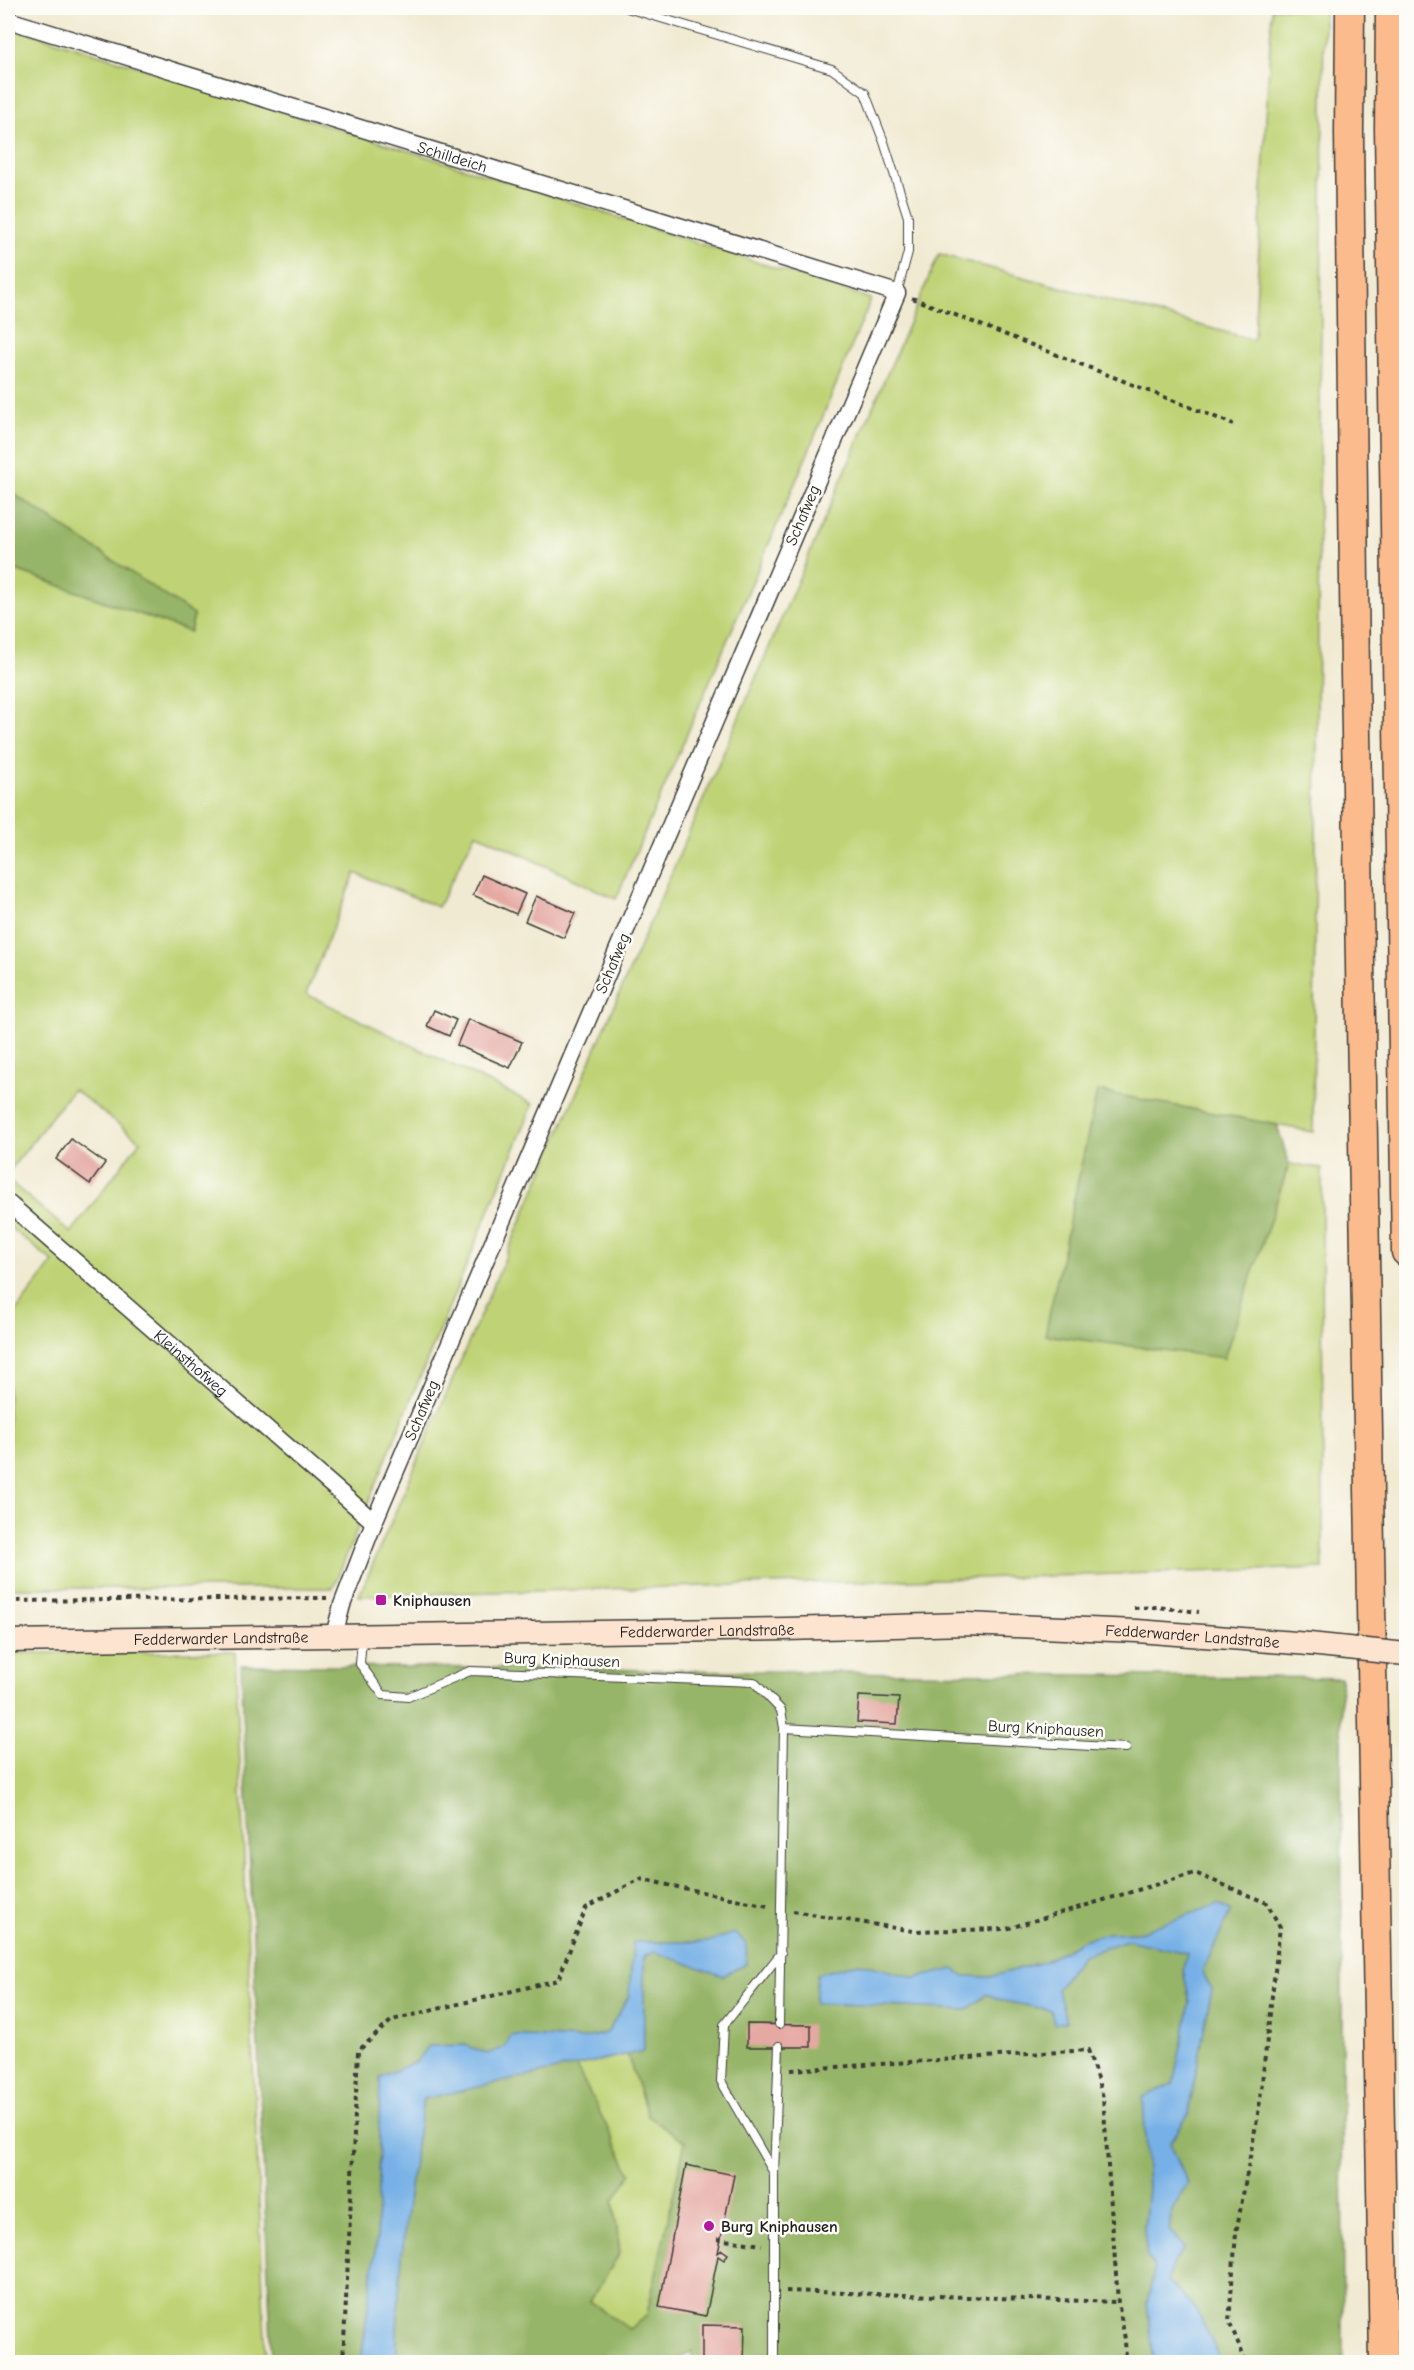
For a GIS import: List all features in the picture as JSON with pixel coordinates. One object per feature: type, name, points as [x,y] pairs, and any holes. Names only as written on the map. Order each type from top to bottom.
[{"type":"highway","points":[[1350,8],[1349,133],[1355,686],[1384,2362]]},
{"type":"highway","points":[[1390,8],[1389,141],[1407,1252]]},
{"type":"street","name":"Schilldeich","points":[[8,20],[897,292]]},
{"type":"street","name":"Schafweg","points":[[334,1635],[342,1605],[374,1522],[897,292]]},
{"type":"street","name":"Kleinsthofweg","points":[[8,1203],[374,1522]]},
{"type":"street","name":"Fedderwarder Landstraße","points":[[8,1641],[966,1624],[1137,1631],[1407,1654]]},
{"type":"lane","points":[[627,8],[832,69],[865,93],[884,141],[908,217],[908,252],[897,292]]},
{"type":"lane","name":"Burg Kniphausen","points":[[363,1636],[360,1664],[383,1695],[408,1697],[470,1671],[754,1682],[781,1710],[784,1728],[779,2024]]},
{"type":"lane","name":"Burg Kniphausen","points":[[784,1728],[1126,1748]]},
{"type":"lane","points":[[774,2173],[721,2081],[724,2025],[782,1952]]},
{"type":"lane","points":[[774,2362],[774,2173],[779,2046]]},
{"type":"path","points":[[897,292],[1233,424]]},
{"type":"path","points":[[8,1601],[325,1597],[342,1605]]},
{"type":"path","points":[[344,2362],[358,2051],[392,2020],[558,1980],[586,1908],[640,1879],[781,1909],[913,1931],[1006,1929],[1195,1873],[1267,1903],[1280,1927],[1259,2108],[1236,2233],[1229,2321],[1246,2362]]},
{"type":"path","points":[[779,2071],[1088,2050],[1103,2097],[1118,2302],[1125,2339],[1126,2362]]},
{"type":"path","points":[[717,2240],[775,2246]]},
{"type":"path","points":[[774,2291],[1118,2302]]},
{"type":"green space","points":[[1272,8],[1324,8],[1313,1132],[1097,1091],[1223,1358],[1289,1164],[1322,1168],[1323,1568],[359,1596],[939,254],[1254,340]]},
{"type":"green space","points":[[8,26],[518,185],[871,299],[810,448],[616,899],[476,833],[438,907],[355,873],[306,994],[533,1104],[333,1588],[8,1588],[8,1322],[53,1262],[8,1226],[8,1180],[71,1233],[140,1141],[73,1089],[8,1173],[8,567],[190,632],[194,615],[8,490]]},
{"type":"green space","points":[[8,490],[194,615],[190,632],[8,567]]},
{"type":"green space","points":[[1097,1091],[1277,1125],[1289,1164],[1224,1358],[1045,1335]]},
{"type":"green space","points":[[235,1652],[266,2362],[8,2362],[8,1653]]},
{"type":"green space","points":[[241,1665],[1341,1678],[1343,2362],[692,2362],[692,2351],[672,2362],[272,2362]],"holes":[[[627,2054],[648,2116],[685,2141],[647,2315],[629,2329],[590,2301],[620,2253],[613,2201],[631,2174],[576,2066]]]},
{"type":"green space","points":[[628,2054],[648,2116],[686,2141],[647,2315],[629,2330],[590,2301],[620,2253],[613,2200],[576,2065]]},
{"type":"water","points":[[1218,1904],[1231,1911],[1202,1972],[1212,1989],[1188,2115],[1170,2143],[1188,2184],[1172,2210],[1169,2230],[1185,2248],[1173,2263],[1168,2282],[1196,2309],[1222,2362],[1154,2362],[1147,2303],[1155,2267],[1147,2257],[1144,2229],[1148,2188],[1143,2097],[1173,2084],[1190,2003],[1183,1970],[1187,1953],[1127,1940],[1081,1956],[1057,1989],[1067,2022],[1055,2024],[1050,2010],[1003,2001],[987,1994],[967,2010],[815,2003],[817,1974],[859,1963],[916,1978],[954,1969],[964,1976],[990,1977],[1045,1961],[1085,1939],[1108,1933],[1139,1932]]},
{"type":"water","points":[[734,1933],[746,1943],[747,1964],[723,1976],[654,1952],[644,1957],[644,2051],[423,2099],[401,2263],[397,2362],[361,2362],[377,2237],[380,2077],[417,2061],[429,2046],[465,2045],[487,2054],[505,2047],[511,2035],[580,2039],[607,2033],[629,1996],[633,1942],[707,1942]]},
{"type":"building","points":[[482,875],[525,894],[516,914],[473,895]]},
{"type":"building","points":[[536,896],[575,913],[564,938],[525,921]]},
{"type":"building","points":[[434,1010],[456,1020],[449,1036],[427,1026]]},
{"type":"building","points":[[468,1019],[522,1042],[510,1068],[457,1045]]},
{"type":"building","points":[[71,1139],[105,1163],[90,1184],[56,1159]]},
{"type":"building","points":[[859,1696],[899,1698],[897,1724],[857,1722]]},
{"type":"building","points":[[747,2024],[811,2025],[811,2047],[747,2047]]},
{"type":"building","points":[[686,2165],[734,2175],[718,2253],[722,2250],[728,2254],[724,2260],[718,2256],[706,2316],[659,2307]]},
{"type":"building","points":[[702,2325],[745,2326],[744,2362],[702,2362]]},
{"type":"place","name":"Kniphausen","points":[[381,1600]]},
{"type":"place","name":"Burg Kniphausen","points":[[709,2226]]}]
